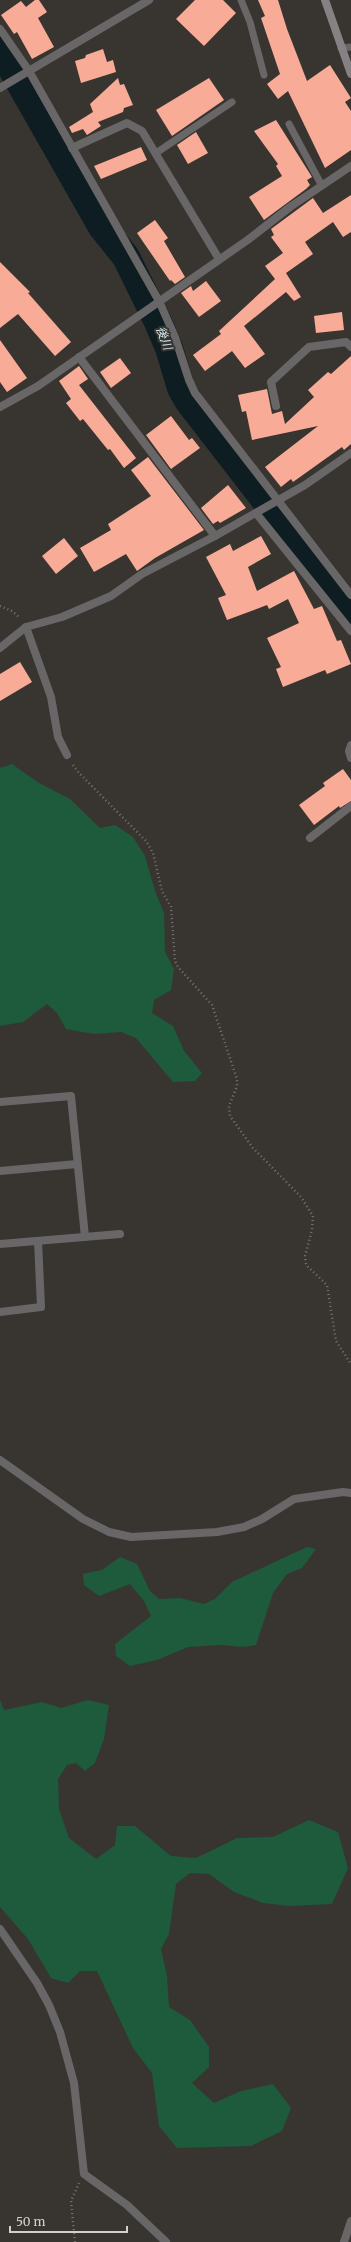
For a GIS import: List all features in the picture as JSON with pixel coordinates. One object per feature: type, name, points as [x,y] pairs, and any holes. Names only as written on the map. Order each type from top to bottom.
[{"type":"main road","points":[[325,0],[351,74]]},
{"type":"street","points":[[0,88],[149,0]]},
{"type":"street","points":[[0,29],[29,72],[156,303],[174,337],[188,380],[195,393],[276,502],[351,595]]},
{"type":"street","points":[[72,148],[127,123],[142,131],[219,259]]},
{"type":"street","points":[[0,407],[38,386],[351,166]]},
{"type":"street","points":[[276,406],[271,382],[310,347],[346,342],[351,347]]},
{"type":"street","points":[[79,357],[215,536]]},
{"type":"street","points":[[0,648],[26,627],[62,617],[102,600],[142,574],[215,536],[305,485],[351,453]]},
{"type":"street","points":[[256,513],[351,631]]},
{"type":"street","points":[[26,627],[51,697],[58,737],[67,755]]},
{"type":"street","points":[[351,745],[349,751],[351,758]]},
{"type":"street","points":[[310,838],[351,806]]},
{"type":"street","points":[[0,1102],[71,1096],[85,1237]]},
{"type":"street","points":[[0,1171],[77,1164]]},
{"type":"street","points":[[0,1244],[120,1234]]},
{"type":"street","points":[[0,1312],[41,1307],[38,1240]]},
{"type":"street","points":[[0,1460],[83,1519],[109,1532],[131,1537],[216,1532],[244,1527],[294,1499],[342,1492],[351,1493]]},
{"type":"street","points":[[0,1929],[37,1983],[50,2005],[60,2032],[74,2083],[84,2174],[127,2205],[166,2242]]},
{"type":"street","points":[[344,2242],[351,2221]]},
{"type":"lane","points":[[241,0],[250,22],[264,75]]},
{"type":"lane","points":[[341,48],[351,47]]},
{"type":"lane","points":[[156,154],[232,102]]},
{"type":"lane","points":[[289,124],[322,186]]},
{"type":"path","points":[[0,606],[12,612],[26,627]]},
{"type":"path","points":[[67,755],[79,773],[147,842],[153,853],[160,883],[171,907],[175,960],[178,967],[212,1004],[237,1079],[237,1086],[229,1106],[230,1116],[253,1148],[301,1198],[313,1216],[312,1230],[305,1256],[306,1265],[327,1285],[336,1341],[351,1364]]},
{"type":"path","points":[[75,2242],[71,2201],[74,2192],[84,2174]]},
{"type":"green space","points":[[12,764],[39,783],[70,799],[100,828],[115,825],[133,837],[145,856],[155,891],[164,913],[165,952],[174,969],[171,990],[154,1000],[152,1013],[173,1026],[184,1051],[202,1073],[195,1081],[173,1082],[136,1038],[121,1032],[94,1034],[66,1029],[57,1013],[47,1004],[23,1022],[0,1026],[0,768]]},
{"type":"green space","points":[[307,1547],[316,1549],[302,1568],[287,1574],[273,1593],[256,1645],[244,1647],[220,1645],[188,1647],[157,1660],[130,1666],[116,1656],[115,1644],[151,1616],[144,1601],[130,1584],[99,1596],[84,1585],[83,1574],[102,1570],[120,1557],[137,1564],[150,1591],[159,1599],[180,1598],[204,1604],[215,1599],[232,1582]]},
{"type":"green space","points":[[0,1700],[4,1710],[42,1702],[61,1708],[88,1700],[109,1705],[104,1739],[95,1763],[85,1771],[76,1763],[67,1765],[58,1779],[59,1809],[69,1838],[96,1859],[115,1845],[117,1826],[135,1826],[171,1856],[196,1858],[237,1838],[273,1837],[309,1820],[338,1832],[348,1868],[332,1904],[289,1906],[263,1903],[234,1892],[209,1874],[190,1873],[176,1884],[169,1934],[161,1949],[167,1976],[169,2007],[190,2020],[209,2047],[209,2067],[192,2083],[214,2103],[241,2091],[273,2084],[291,2108],[282,2131],[251,2146],[177,2148],[159,2126],[152,2073],[133,2048],[97,1971],[80,1971],[68,1983],[51,1978],[28,1939],[0,1907]]},
{"type":"building","points":[[35,0],[39,0],[47,12],[38,18],[54,47],[32,59],[17,32],[14,34],[1,15],[21,1],[26,7]]},
{"type":"building","points":[[195,0],[223,0],[236,13],[204,46],[176,19]]},
{"type":"building","points":[[258,0],[278,0],[287,29],[307,81],[330,65],[351,98],[345,102],[351,111],[351,150],[325,168],[288,91],[278,99],[267,84],[280,74],[261,18],[265,16]]},
{"type":"building","points":[[103,49],[107,62],[113,60],[116,72],[81,83],[75,61]]},
{"type":"building","points":[[118,78],[120,85],[124,84],[133,105],[124,108],[123,112],[98,122],[101,126],[87,135],[83,129],[72,133],[69,127],[93,112],[90,104]]},
{"type":"building","points":[[209,78],[224,100],[172,136],[156,110]]},
{"type":"building","points":[[276,120],[312,177],[307,180],[310,185],[306,189],[264,220],[249,197],[282,176],[276,166],[278,164],[254,131]]},
{"type":"building","points":[[196,132],[208,153],[188,164],[177,145]]},
{"type":"building","points":[[141,147],[147,160],[101,179],[94,166]]},
{"type":"building","points":[[351,195],[351,232],[343,237],[333,222],[305,242],[313,254],[286,273],[301,297],[294,301],[286,292],[244,326],[265,354],[245,368],[232,351],[205,371],[193,355],[221,334],[219,331],[275,279],[265,266],[283,253],[271,237],[274,235],[271,229],[313,198],[323,213]]},
{"type":"building","points":[[155,220],[168,238],[164,241],[185,277],[175,284],[171,280],[170,281],[137,233]]},
{"type":"building","points":[[0,262],[30,292],[28,293],[71,342],[55,356],[18,314],[0,328]]},
{"type":"building","points":[[206,281],[221,301],[199,317],[181,293],[191,286],[193,291]]},
{"type":"building","points":[[342,312],[344,330],[316,333],[314,316]]},
{"type":"building","points":[[0,340],[27,378],[7,392],[0,382]]},
{"type":"building","points":[[351,356],[351,444],[344,450],[342,447],[293,482],[291,479],[281,487],[265,467],[318,426],[252,440],[246,411],[242,412],[238,395],[267,389],[272,414],[282,411],[285,424],[314,397],[308,390],[328,372],[331,374]]},
{"type":"building","points":[[120,358],[131,373],[111,388],[100,372]]},
{"type":"building","points":[[79,366],[88,379],[79,385],[136,458],[124,468],[110,449],[108,450],[83,419],[80,421],[66,403],[71,399],[59,381]]},
{"type":"building","points":[[171,416],[189,440],[192,438],[200,448],[171,469],[146,435]]},
{"type":"building","points":[[148,457],[204,530],[155,558],[137,571],[126,554],[94,572],[80,548],[111,530],[108,524],[151,496],[131,470]]},
{"type":"building","points":[[228,485],[246,508],[220,523],[218,521],[213,524],[201,508]]},
{"type":"building","points":[[261,536],[271,554],[248,567],[257,591],[294,571],[314,609],[322,606],[337,641],[341,640],[351,664],[327,674],[325,670],[283,687],[276,669],[281,667],[267,638],[299,623],[288,599],[269,609],[267,605],[227,620],[218,598],[226,595],[206,557],[230,544],[233,551]]},
{"type":"building","points":[[64,538],[78,556],[56,574],[42,556]]},
{"type":"building","points":[[20,662],[32,682],[0,701],[0,674]]},
{"type":"building","points":[[343,769],[351,780],[351,801],[340,808],[339,806],[314,825],[299,805],[325,786],[323,783]]},
{"type":"waterway","name":"後川","points":[[0,48],[102,227],[126,257],[158,322],[169,348],[181,388],[189,402],[351,611]]}]
